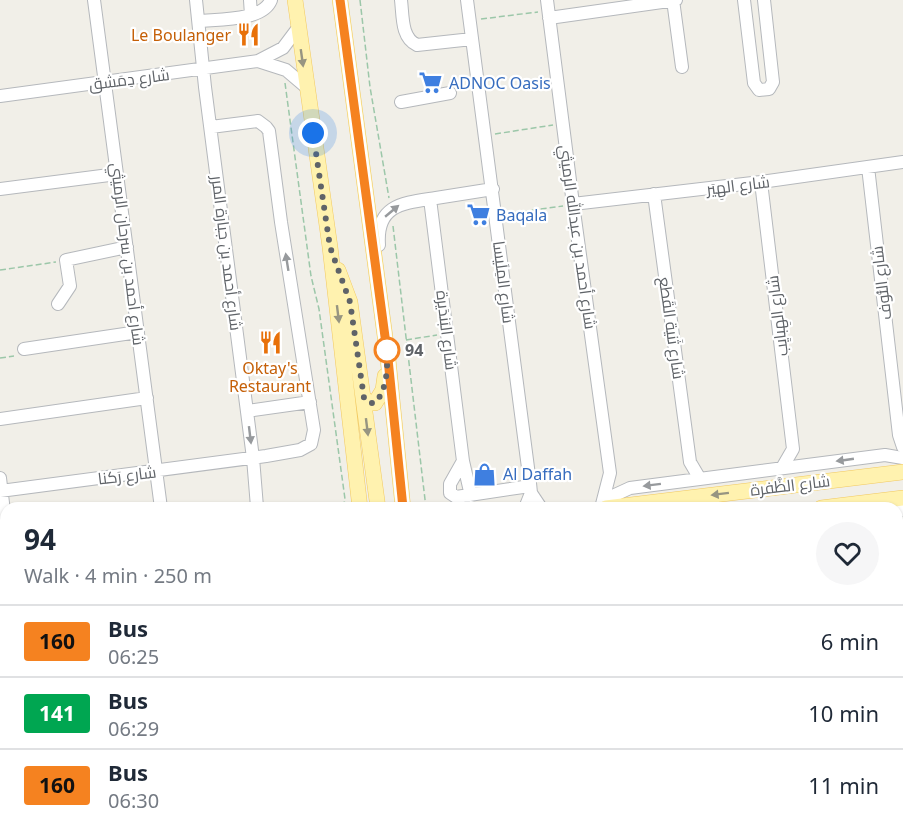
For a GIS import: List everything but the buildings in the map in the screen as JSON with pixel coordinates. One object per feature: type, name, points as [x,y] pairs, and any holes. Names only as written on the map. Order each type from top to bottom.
[{"type":"main road","points":[[295,0],[330,247],[358,502]]},
{"type":"main road","points":[[340,0],[388,359],[402,502]]},
{"type":"main road","points":[[330,247],[350,302],[377,502]]},
{"type":"main road","points":[[364,398],[369,403],[375,403],[379,398],[383,390],[388,359]]},
{"type":"main road","name":"شارع الظَّفرة","points":[[639,502],[903,472]]},
{"type":"main road","points":[[400,479],[405,492],[413,502]]},
{"type":"street","name":"شارع أحمد بن سرحان الرميثي","points":[[94,0],[160,502]]},
{"type":"street","name":"شارع أحمد بن جبارة المرر","points":[[196,0],[257,502]]},
{"type":"street","points":[[249,0],[251,15]]},
{"type":"street","points":[[199,21],[251,15],[264,10],[271,0]]},
{"type":"street","points":[[401,0],[406,35],[410,42],[417,45],[472,39]]},
{"type":"street","name":"شارع المِلَيسا","points":[[467,0],[530,489],[527,502]]},
{"type":"street","points":[[548,10],[675,0],[682,67]]},
{"type":"street","points":[[744,0],[754,83],[759,90],[764,91],[769,89],[773,82],[764,0]]},
{"type":"street","name":"شارع أحمد بن عبدالله الرميثي","points":[[548,10],[610,473],[605,502]]},
{"type":"street","name":"شارع دِمَشق","points":[[0,96],[258,61],[283,48],[298,28]]},
{"type":"street","name":"شارع دِمَشق","points":[[258,61],[289,72],[306,87]]},
{"type":"street","points":[[401,102],[450,93]]},
{"type":"street","points":[[211,127],[258,122],[262,123],[268,131],[310,402],[247,411]]},
{"type":"street","name":"شارع الهِيَر","points":[[573,204],[761,182],[903,162]]},
{"type":"street","name":"شارع النُّوف","points":[[868,167],[901,441],[885,455]]},
{"type":"street","points":[[0,189],[117,174]]},
{"type":"street","name":"شارع الهِبايِب","points":[[761,182],[793,449]]},
{"type":"street","points":[[381,306],[382,285],[378,232],[380,223],[391,210],[401,204],[493,189]]},
{"type":"street","name":"شارع ثَنية القَطع","points":[[654,194],[690,462],[700,479]]},
{"type":"street","name":"شارع البَندَيرة","points":[[430,199],[463,461],[471,496]]},
{"type":"street","points":[[58,304],[70,286],[66,260],[127,248]]},
{"type":"street","points":[[24,349],[138,332]]},
{"type":"street","points":[[0,419],[147,398]]},
{"type":"street","name":"شارع رَكنا","points":[[1,491],[156,472],[300,450],[311,444],[315,430],[310,402]]},
{"type":"street","points":[[782,468],[793,449],[811,465]]},
{"type":"street","points":[[610,502],[630,488],[885,455],[903,458]]},
{"type":"street","points":[[463,461],[449,489],[452,496],[530,489]]},
{"type":"street","points":[[676,482],[683,476],[690,462]]},
{"type":"street","points":[[610,473],[630,488]]},
{"type":"street","points":[[0,478],[1,491]]},
{"type":"street","name":"شارع المِلَيسا","points":[[530,489],[538,502]]},
{"type":"path","points":[[360,0],[370,87],[391,210],[425,502]]},
{"type":"path","points":[[470,20],[548,10]]},
{"type":"path","points":[[272,66],[275,74],[282,74],[284,77],[311,276],[319,309],[328,368],[344,502]]},
{"type":"path","points":[[485,135],[562,123]]},
{"type":"path","points":[[496,215],[573,204]]},
{"type":"path","points":[[0,270],[66,260]]},
{"type":"path","points":[[405,340],[448,334]]},
{"type":"path","points":[[0,358],[16,356],[24,349]]},
{"type":"bus line","name":"160","points":[[340,0],[388,359],[402,502]]},
{"type":"place","name":"Le Boulanger","points":[[249,35]]},
{"type":"place","name":"ADNOC Oasis","points":[[431,83]]},
{"type":"place","name":"Baqala","points":[[478,215]]},
{"type":"place","name":"Oktay's Restaurant","points":[[270,343]]},
{"type":"place","name":"94","points":[[387,350]]},
{"type":"place","name":"Al Daffah","points":[[485,474]]},
{"type":"route","points":[[313,133],[330,247],[350,302],[364,398],[369,403],[375,403],[383,390],[388,359],[386,342],[387,350]]}]
